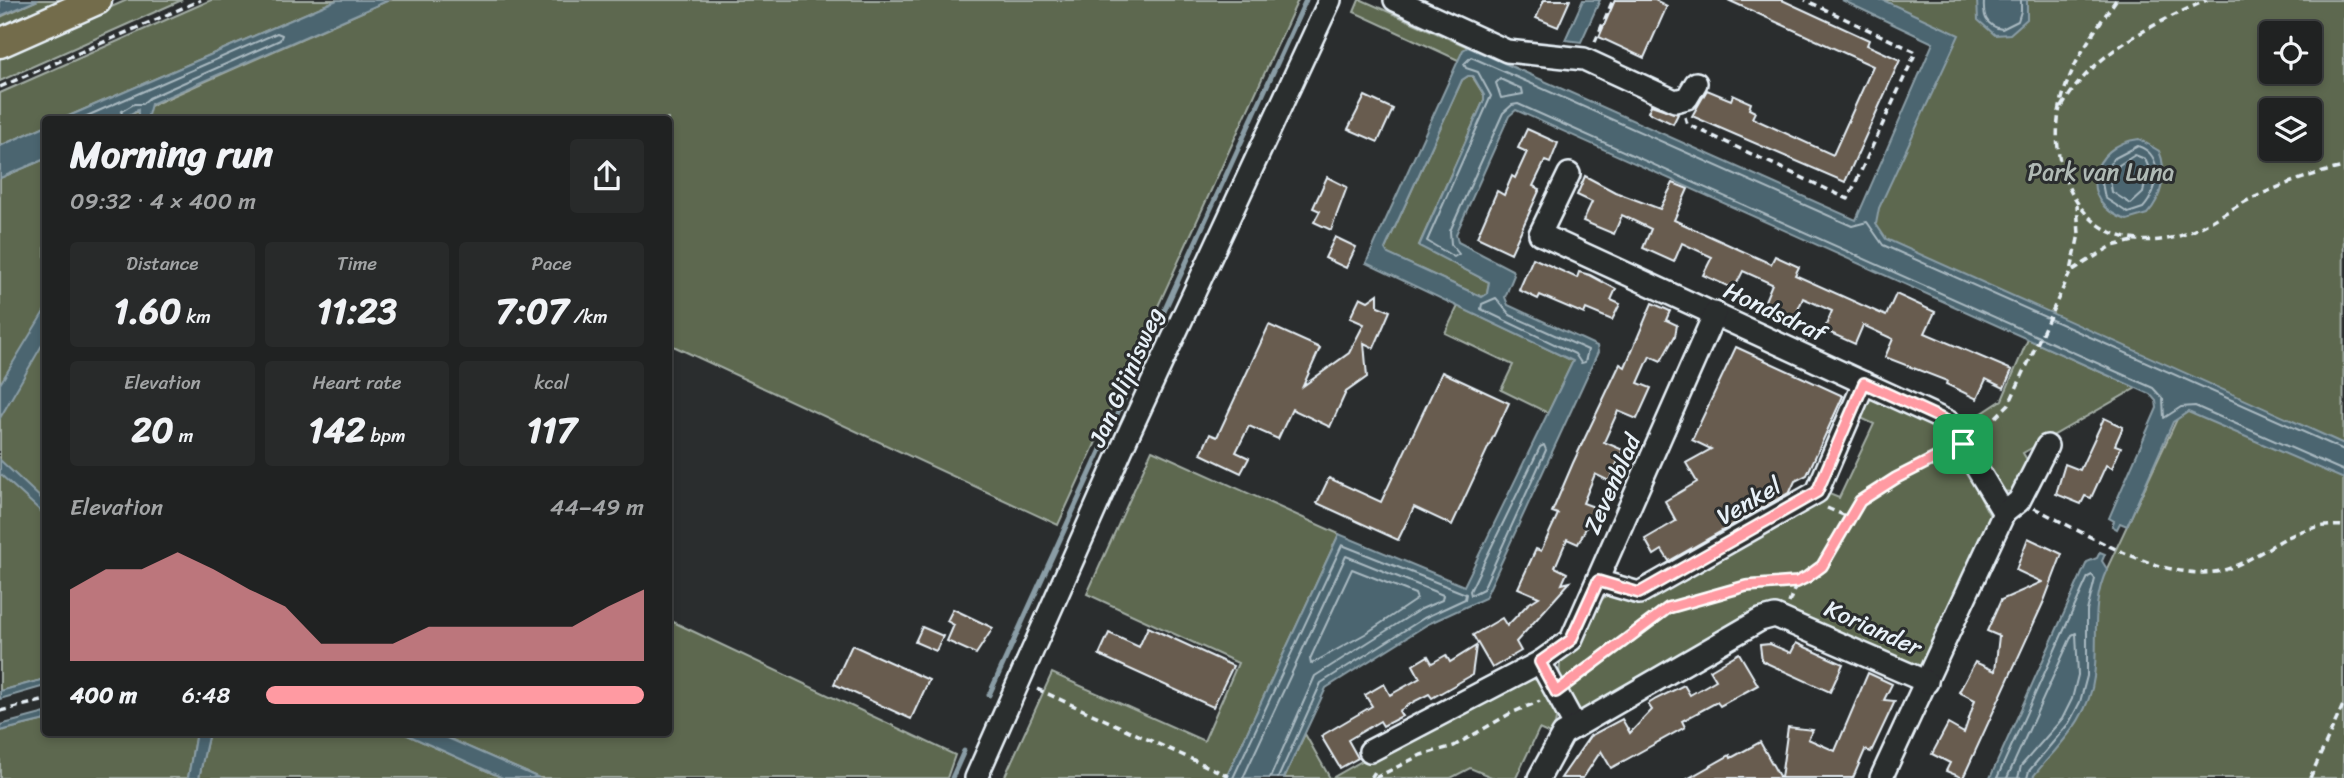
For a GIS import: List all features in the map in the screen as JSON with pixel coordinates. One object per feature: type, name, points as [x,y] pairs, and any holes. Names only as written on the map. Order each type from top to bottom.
[{"type":"main road","points":[[0,43],[97,0]]},
{"type":"street","name":"Jan Glijnisweg","points":[[976,778],[1127,437],[1330,0]]},
{"type":"street","points":[[1395,0],[1507,51],[1588,61],[1681,101],[1688,98],[1696,83]]},
{"type":"street","name":"Hondsdraf","points":[[1569,174],[1541,234],[1949,422],[2012,507]]},
{"type":"street","name":"Zevenblad","points":[[1370,751],[1540,662],[1571,640],[1715,313]]},
{"type":"street","name":"Venkel","points":[[1598,581],[1639,593],[1817,492],[1864,383]]},
{"type":"street","points":[[1881,778],[2012,507],[2047,446]]},
{"type":"street","name":"Koriander","points":[[1539,778],[1556,741],[1575,726],[1760,620],[1775,616],[1927,682]]},
{"type":"street","points":[[1540,662],[1575,726]]},
{"type":"path","points":[[0,88],[201,0]]},
{"type":"path","points":[[1588,61],[1613,0]]},
{"type":"path","points":[[1681,101],[1687,124],[1848,199],[1916,52],[1805,0]]},
{"type":"path","points":[[1375,778],[1421,755],[1454,746],[1511,713],[1556,692],[1668,608],[1746,586],[1797,582],[1807,577],[1822,566],[1860,501],[1896,478],[1963,444],[1986,429],[2009,404],[2071,271],[2079,234],[2077,205],[2059,156],[2056,138],[2060,110],[2070,77],[2116,0]]},
{"type":"path","points":[[2060,110],[2084,78],[2129,38],[2207,0]]},
{"type":"path","points":[[2077,205],[2097,225],[2154,241],[2190,233],[2253,198],[2344,167]]},
{"type":"path","points":[[2071,271],[2112,246],[2141,239]]},
{"type":"path","points":[[2012,507],[2145,560],[2192,572],[2230,568],[2277,540],[2311,526],[2344,526]]},
{"type":"path","points":[[1035,688],[1233,778]]},
{"type":"path","points":[[0,711],[42,701]]},
{"type":"path","points":[[2310,778],[2344,703]]},
{"type":"green space","points":[[38,0],[81,0],[0,36],[0,17]]},
{"type":"green space","points":[[127,0],[182,0],[0,81],[0,56]]},
{"type":"green space","points":[[211,0],[337,0],[69,116],[42,116],[42,127],[0,146],[0,93]]},
{"type":"green space","points":[[389,0],[1298,0],[1058,525],[672,345],[672,116],[128,116]]},
{"type":"green space","points":[[1359,0],[1468,47],[1458,60],[1354,12]]},
{"type":"green space","name":"Park van Luna","points":[[1847,0],[2344,0],[2343,778],[2032,778],[2094,677],[2094,612],[2102,579],[2186,400],[1852,246],[1937,42]]},
{"type":"green space","points":[[1472,76],[1484,95],[1484,100],[1419,245],[1489,282],[1487,294],[1482,297],[1387,254],[1385,249],[1462,80]]},
{"type":"green space","points":[[42,160],[42,680],[0,691],[0,178]]},
{"type":"green space","points":[[1458,306],[1573,361],[1548,413],[1501,390],[1513,365],[1445,333]]},
{"type":"green space","points":[[2028,339],[2136,388],[2023,453],[2029,463],[2012,492],[2000,491],[1964,425],[2002,400]]},
{"type":"green space","points":[[1871,396],[1944,428],[1991,518],[1930,662],[1918,666],[1779,606],[1758,611],[1577,715],[1559,683],[1560,661],[1577,644],[1594,609],[1601,601],[1610,593],[1632,604],[1643,603],[1827,493],[1839,498],[1874,424],[1861,418]]},
{"type":"green space","points":[[1152,450],[1339,534],[1226,778],[1004,778],[1052,673],[1204,741],[1238,663],[1087,594]]},
{"type":"green space","points":[[672,621],[955,755],[947,778],[539,778],[443,736],[672,736]]},
{"type":"green space","points":[[1526,676],[1541,682],[1552,701],[1556,720],[1550,734],[1539,729],[1516,778],[1494,778],[1470,768],[1451,778],[1332,778],[1369,757],[1371,761]]},
{"type":"green space","points":[[42,721],[42,736],[195,736],[188,778],[0,778],[0,731]]},
{"type":"green space","points":[[1305,734],[1330,778],[1284,778]]},
{"type":"green space","points":[[208,736],[410,736],[503,778],[199,778]]},
{"type":"water","points":[[0,0],[38,0],[0,16]]},
{"type":"water","points":[[337,0],[389,0],[151,104],[148,116],[138,116],[138,110],[127,116],[69,116]]},
{"type":"water","points":[[1583,0],[1600,0],[1581,42],[1565,40]]},
{"type":"water","points":[[1842,0],[1883,0],[1959,35],[1879,208],[1876,224],[1886,239],[2344,444],[2344,479],[2188,412],[2173,422],[2127,526],[2120,523],[2117,529],[2112,526],[2114,521],[2109,518],[2157,408],[2156,401],[2150,394],[1516,110],[1509,116],[1456,234],[1458,242],[1512,270],[1514,275],[1505,297],[1508,305],[1597,346],[1598,352],[1485,598],[1428,624],[1326,688],[1284,778],[1226,778],[1339,534],[1464,586],[1573,361],[1366,263],[1463,50],[1468,47],[1856,220],[1933,43]],"holes":[[[1473,76],[1484,100],[1419,246],[1489,282],[1487,294],[1482,297],[1388,254],[1385,249],[1462,80]]]},
{"type":"water","points":[[1977,0],[2027,0],[2027,19],[2010,34],[1995,35],[1978,20]]},
{"type":"water","points":[[42,127],[42,160],[0,178],[0,146]]},
{"type":"water","points":[[2139,139],[2159,151],[2163,167],[2162,184],[2147,214],[2127,220],[2110,212],[2100,201],[2095,188],[2095,175],[2100,162],[2109,151],[2123,143]]},
{"type":"water","points":[[42,315],[42,345],[0,418],[0,384]]},
{"type":"water","points":[[0,460],[42,499],[42,512],[0,474]]},
{"type":"water","points":[[2100,552],[2105,554],[2102,561],[2107,569],[2098,596],[2094,677],[2086,706],[2070,732],[2032,778],[1990,778],[2087,562],[2097,558]]},
{"type":"water","points":[[42,680],[42,687],[0,699],[0,691]]},
{"type":"water","points":[[42,714],[42,721],[0,731],[0,725]]},
{"type":"water","points":[[195,736],[208,736],[199,778],[188,778]]},
{"type":"water","points":[[410,736],[443,736],[539,778],[503,778]]},
{"type":"building","points":[[1544,0],[1570,0],[1558,27],[1536,18]]},
{"type":"building","points":[[1615,0],[1655,0],[1667,6],[1644,58],[1599,37]]},
{"type":"building","points":[[1728,0],[1782,0],[1869,40],[1867,45],[1900,60],[1845,182],[1692,116],[1707,90],[1731,100],[1733,95],[1751,103],[1749,109],[1755,112],[1752,118],[1833,155],[1873,66]]},
{"type":"building","points":[[1365,96],[1393,109],[1378,142],[1348,129]]},
{"type":"building","points":[[1651,105],[1678,114],[1673,124],[1648,112]]},
{"type":"building","points":[[1527,129],[1558,143],[1550,163],[1545,161],[1533,186],[1540,189],[1511,253],[1477,237],[1497,191],[1504,195],[1512,176],[1515,178],[1527,152],[1518,148]]},
{"type":"building","points":[[1585,176],[1615,192],[1660,209],[1673,183],[1688,189],[1674,220],[1771,264],[1775,256],[1799,267],[1795,275],[1886,316],[1896,294],[1935,312],[1925,333],[2012,370],[2004,388],[1986,379],[1977,399],[1946,384],[1947,381],[1885,357],[1893,339],[1863,325],[1855,344],[1824,330],[1832,311],[1803,298],[1795,317],[1764,303],[1772,284],[1743,271],[1734,289],[1703,275],[1712,257],[1682,243],[1674,262],[1643,248],[1651,229],[1622,215],[1614,234],[1583,221],[1592,202],[1577,195]]},
{"type":"building","points":[[1327,177],[1347,187],[1331,230],[1314,222],[1320,211],[1313,208]]},
{"type":"building","points":[[1335,237],[1356,247],[1346,268],[1325,258]]},
{"type":"building","points":[[1533,258],[1577,278],[1579,272],[1590,275],[1616,289],[1611,300],[1620,304],[1612,320],[1586,309],[1584,314],[1540,295],[1538,299],[1519,290]]},
{"type":"building","points":[[1378,294],[1378,306],[1390,311],[1374,348],[1364,343],[1367,377],[1346,392],[1330,427],[1292,409],[1278,439],[1249,426],[1236,452],[1249,458],[1241,473],[1201,454],[1210,434],[1217,437],[1269,325],[1320,348],[1303,386],[1349,353],[1364,324],[1350,318],[1360,297],[1368,301]]},
{"type":"building","points":[[1652,303],[1670,311],[1666,320],[1677,325],[1675,336],[1661,361],[1650,356],[1638,383],[1651,388],[1637,419],[1618,411],[1604,442],[1623,450],[1609,481],[1595,474],[1583,503],[1594,507],[1591,518],[1578,544],[1567,539],[1555,567],[1567,573],[1562,584],[1570,582],[1516,642],[1521,651],[1492,668],[1473,635],[1502,618],[1507,626],[1528,604],[1539,597],[1518,588],[1536,549],[1541,551],[1558,514],[1552,512],[1573,463],[1620,364],[1625,367]]},
{"type":"building","points":[[1736,347],[1843,396],[1807,475],[1795,481],[1790,492],[1669,561],[1662,550],[1654,555],[1645,539],[1676,521],[1665,501],[1697,482],[1686,463],[1711,449],[1692,440]]},
{"type":"building","points":[[1442,372],[1509,403],[1452,525],[1414,507],[1398,540],[1317,503],[1329,478],[1381,502]]},
{"type":"building","points":[[2104,418],[2123,427],[2115,445],[2121,447],[2112,468],[2106,465],[2091,498],[2085,496],[2081,504],[2056,494],[2065,464],[2080,470]]},
{"type":"building","points":[[2028,538],[2062,554],[2044,601],[1963,778],[1946,771],[1950,763],[1932,754],[1948,724],[1964,733],[1975,700],[1959,692],[1975,662],[1995,671],[1999,636],[1987,631],[2001,600],[2042,582],[2016,570]]},
{"type":"building","points":[[953,609],[993,628],[976,654],[947,641],[954,625],[947,621]]},
{"type":"building","points":[[922,627],[943,636],[936,651],[915,642]]},
{"type":"building","points":[[1148,627],[1233,666],[1213,707],[1099,655],[1109,633],[1139,647]]},
{"type":"building","points":[[1796,643],[1843,664],[1830,692],[1762,661],[1760,645],[1770,644],[1791,653]]},
{"type":"building","points":[[852,645],[929,680],[911,719],[834,684]]},
{"type":"building","points":[[1476,646],[1472,675],[1432,698],[1429,694],[1415,701],[1399,711],[1402,716],[1383,726],[1380,721],[1348,740],[1358,758],[1340,768],[1321,736],[1372,706],[1365,695],[1384,684],[1390,695],[1420,678],[1413,665],[1428,656],[1432,663],[1446,655],[1450,662]]},
{"type":"building","points":[[1739,653],[1758,685],[1720,706],[1717,702],[1682,721],[1685,727],[1611,768],[1601,751],[1583,778],[1561,778],[1590,736],[1622,719],[1630,733],[1652,710],[1648,704],[1684,685],[1690,695],[1716,680],[1710,670]]},
{"type":"building","points":[[1868,673],[1892,684],[1884,700],[1895,701],[1871,752],[1865,750],[1853,778],[1781,778],[1788,727],[1813,730],[1808,739],[1835,751]]},
{"type":"building","points":[[1760,742],[1780,778],[1689,778],[1730,755],[1731,758]]},
{"type":"waterway","points":[[989,695],[1306,0]]},
{"type":"waterway","points":[[952,778],[964,751]]},
{"type":"route","points":[[1864,383],[1949,422],[1963,444],[1933,462],[1896,478],[1860,501],[1853,508],[1822,566],[1807,577],[1797,582],[1746,586],[1668,608],[1655,615],[1556,692],[1540,662],[1571,640],[1598,581],[1639,593],[1817,492],[1864,383]]}]
